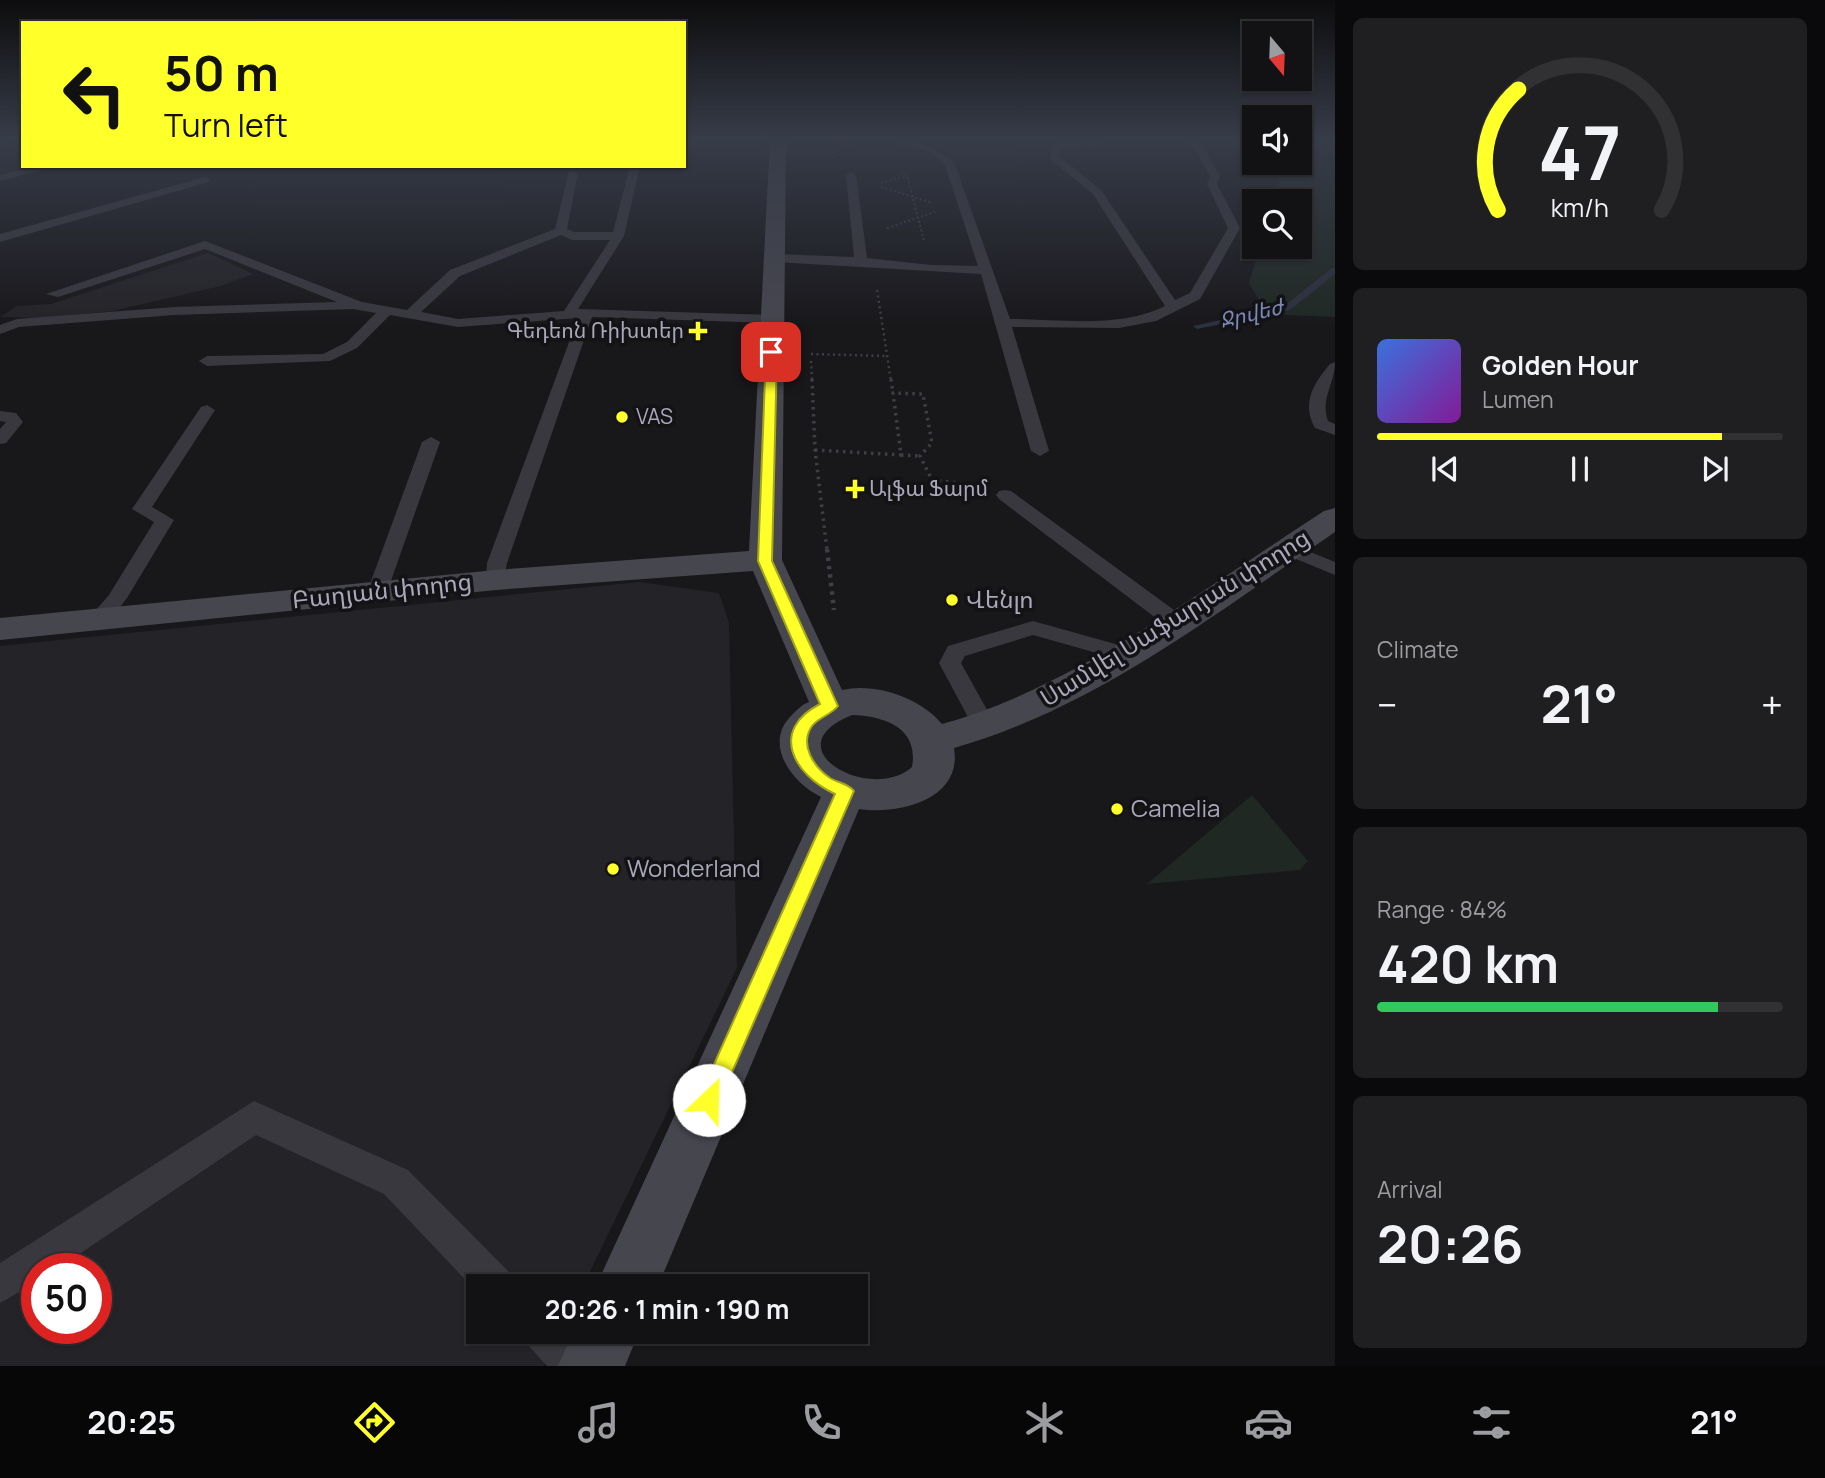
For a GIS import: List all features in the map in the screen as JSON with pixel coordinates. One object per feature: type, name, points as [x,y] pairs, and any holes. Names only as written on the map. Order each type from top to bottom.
[{"type":"main road","points":[[776,202],[765,561],[830,706]]},
{"type":"main road","name":"Սամվել Սաֆարյան փողոց","points":[[933,740],[984,726],[1056,696],[1177,623],[1291,550],[1335,518]]},
{"type":"main road","name":"Բաղյան փողոց","points":[[0,629],[496,580],[765,561]]},
{"type":"main road","points":[[848,702],[890,706],[923,726],[933,740],[937,754],[933,769],[924,781],[908,791],[889,796],[867,797],[824,782],[810,769],[801,755],[799,740],[803,726],[814,714],[830,706],[848,702]]},
{"type":"main road","points":[[632,1274],[845,791]]},
{"type":"main road","points":[[592,1366],[602,1344]]},
{"type":"lane","points":[[0,238],[128,202]]},
{"type":"lane","points":[[561,231],[567,202]]},
{"type":"lane","points":[[569,313],[618,236],[626,202]]},
{"type":"lane","points":[[854,202],[861,261]]},
{"type":"lane","points":[[963,202],[1004,323],[1040,450]]},
{"type":"lane","points":[[1103,202],[1173,307]]},
{"type":"lane","points":[[1004,323],[1119,324],[1151,318],[1195,296],[1234,228],[1221,202]]},
{"type":"lane","points":[[410,315],[455,273],[561,231],[572,236],[618,236]]},
{"type":"lane","points":[[53,294],[205,245],[359,306],[458,323],[569,313],[773,318]]},
{"type":"lane","points":[[775,258],[861,261],[932,269],[986,271]]},
{"type":"lane","points":[[0,330],[17,323],[174,311],[359,306]]},
{"type":"lane","points":[[206,361],[325,358],[343,353],[355,345],[386,311]]},
{"type":"lane","points":[[496,580],[497,563],[587,313]]},
{"type":"lane","points":[[1335,367],[1318,389],[1315,411],[1321,424],[1335,430]]},
{"type":"lane","points":[[99,619],[117,598],[165,520],[141,509],[207,410]]},
{"type":"lane","points":[[0,416],[10,416],[15,422],[0,439]]},
{"type":"lane","points":[[377,592],[431,442]]},
{"type":"lane","points":[[1005,495],[1177,623]]},
{"type":"lane","points":[[1291,550],[1335,569]]},
{"type":"lane","points":[[984,726],[950,663],[956,651],[1033,628],[1125,654]]},
{"type":"lane","points":[[0,1285],[254,1117],[396,1182],[485,1274]]},
{"type":"lane","points":[[553,1344],[574,1366]]},
{"type":"path","points":[[914,202],[932,269]]},
{"type":"path","points":[[930,202],[941,205]]},
{"type":"path","points":[[857,228],[884,229],[942,210]]},
{"type":"path","points":[[876,285],[901,455]]},
{"type":"path","points":[[835,617],[815,450],[811,354],[887,356]]},
{"type":"path","points":[[893,393],[923,394],[932,443],[920,456]]},
{"type":"path","points":[[815,450],[920,456]]},
{"type":"path","points":[[920,456],[932,480],[997,488],[1005,495]]},
{"type":"shaded area","points":[[1312,202],[1335,202],[1335,317],[1267,314],[1249,283],[1256,259],[1312,259]]},
{"type":"shaded area","points":[[208,253],[253,274],[221,286],[112,311],[43,318],[0,317],[17,306],[51,304]]},
{"type":"shaded area","points":[[639,582],[719,593],[729,623],[737,968],[589,1274],[466,1274],[466,1344],[555,1344],[544,1366],[0,1366],[0,646]]},
{"type":"shaded area","points":[[1252,795],[1308,861],[1300,870],[1147,884]]},
{"type":"waterway","name":"Ջրվեժ","points":[[1197,326],[1287,308],[1335,270]]},
{"type":"place","name":"Գեդեոն Ռիխտեր","points":[[698,331]]},
{"type":"place","name":"VAS","points":[[622,417]]},
{"type":"place","name":"Ալֆա Ֆարմ","points":[[855,489]]},
{"type":"place","name":"Վենլո","points":[[952,600]]},
{"type":"place","name":"Camelia","points":[[1117,809]]},
{"type":"place","name":"Wonderland","points":[[613,869]]},
{"type":"route","points":[[709,1100],[845,791],[824,782],[810,769],[801,755],[799,740],[803,726],[814,714],[830,706],[765,561],[771,352]]}]
